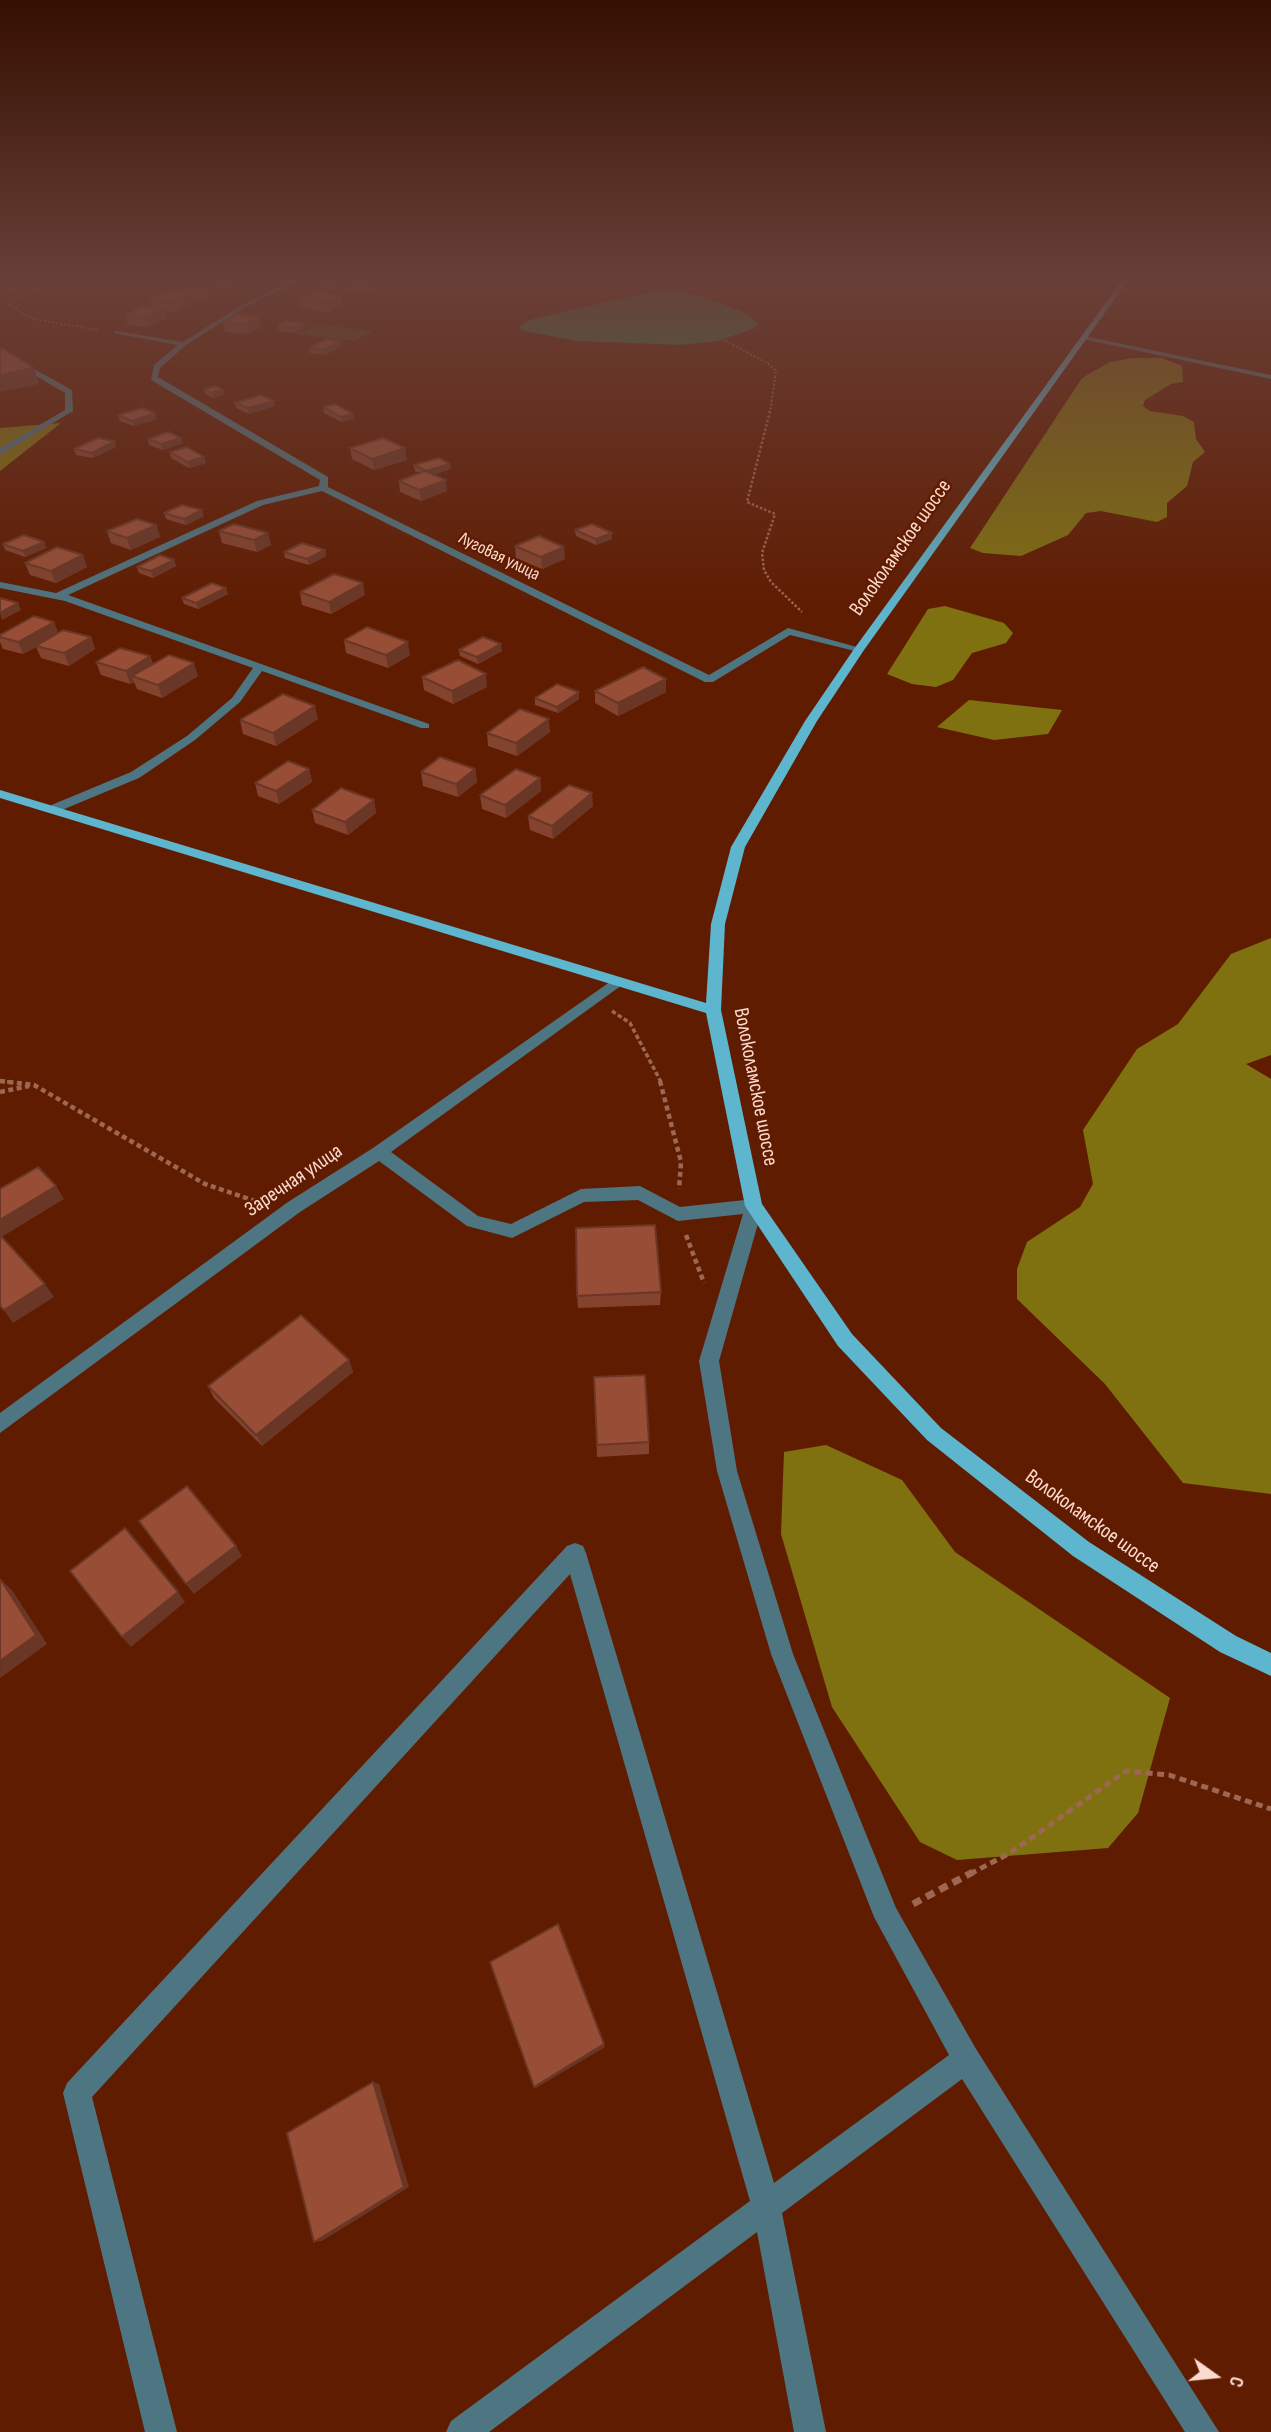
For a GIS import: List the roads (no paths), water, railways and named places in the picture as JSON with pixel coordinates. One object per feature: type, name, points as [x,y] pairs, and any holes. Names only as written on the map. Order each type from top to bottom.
[{"type":"main road","name":"Волоколамское шоссе","points":[[1047,388],[859,649],[811,721],[738,846],[718,925],[713,1010],[754,1206],[845,1340],[934,1434],[1081,1549],[1228,1644],[1271,1665]]},
{"type":"main road","points":[[0,794],[713,1010]]},
{"type":"street","points":[[0,452],[69,411],[69,392],[63,388]]},
{"type":"street","name":"Луговая улица","points":[[168,388],[326,479],[323,488],[709,680],[788,631],[859,649]]},
{"type":"street","points":[[58,596],[260,503],[323,488]]},
{"type":"street","points":[[0,585],[58,596],[425,726]]},
{"type":"street","points":[[53,809],[135,775],[191,738],[236,700],[259,668]]},
{"type":"street","name":"Заречная улица","points":[[0,1424],[294,1207],[379,1152],[617,982]]},
{"type":"street","points":[[379,1152],[473,1220],[512,1231],[581,1196],[640,1193],[678,1214],[754,1206],[709,1361],[727,1471],[782,1654],[887,1917],[965,2059],[1203,2432]]},
{"type":"street","points":[[160,2432],[77,2093],[575,1553],[767,2209],[810,2432]]},
{"type":"street","points":[[462,2432],[767,2209],[965,2059]]}]
